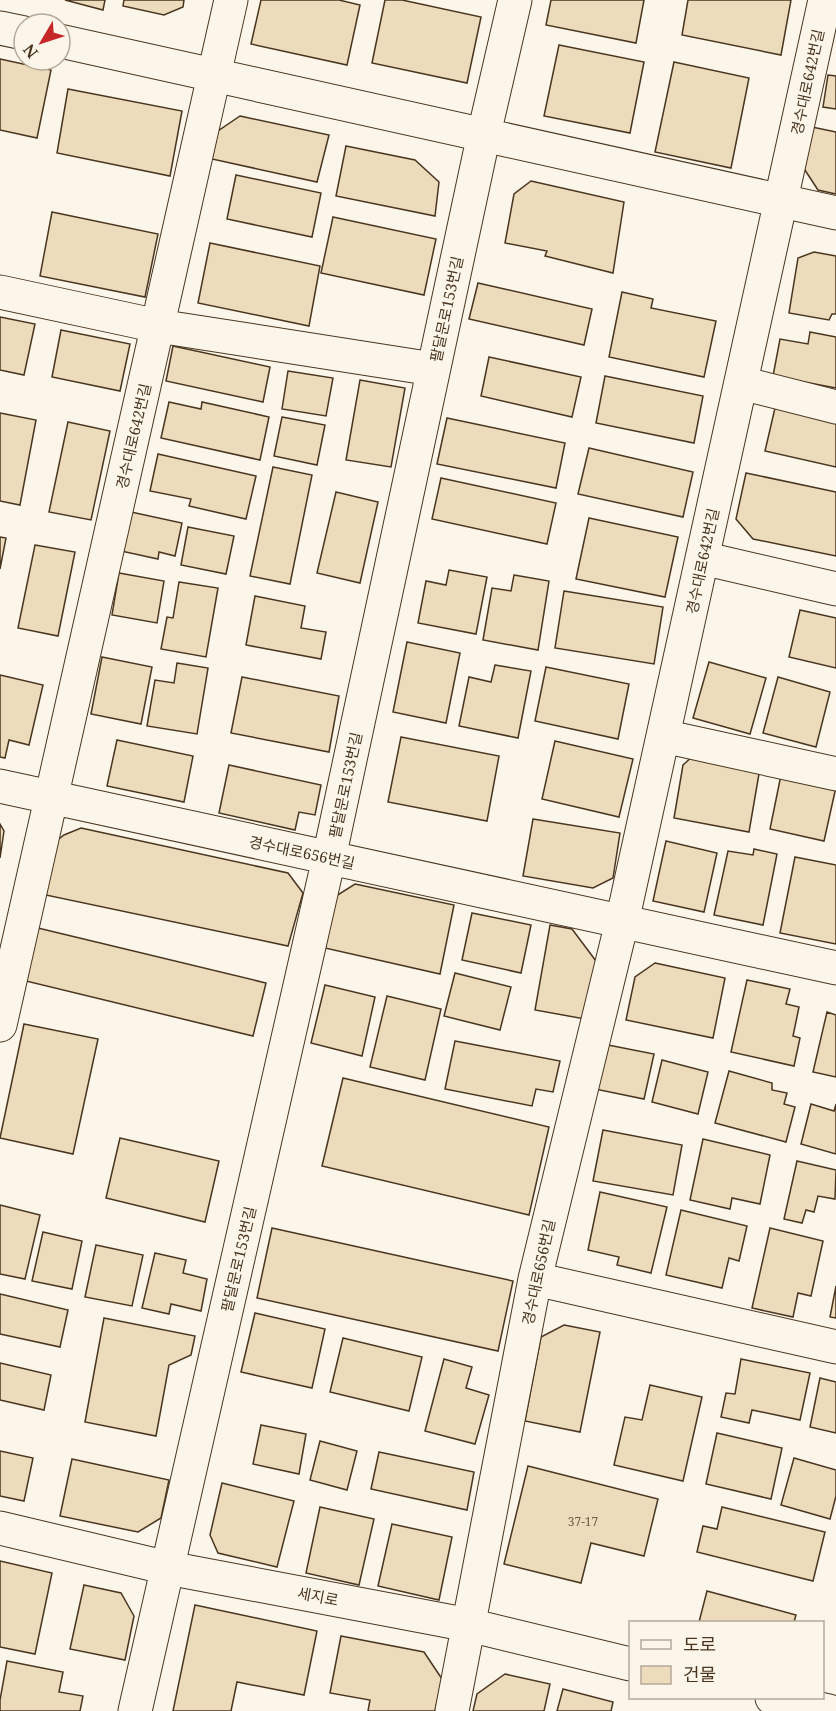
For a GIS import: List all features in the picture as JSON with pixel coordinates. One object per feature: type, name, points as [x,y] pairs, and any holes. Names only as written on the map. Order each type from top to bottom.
[{"type":"street","name":"경수대로642번길","points":[[52,798],[231,0]]},
{"type":"street","name":"팔달문로153번길","points":[[168,1568],[329,858],[433,369],[515,0]]},
{"type":"street","name":"경수대로642번길","points":[[622,922],[825,0]]},
{"type":"street","points":[[72,44],[836,213]]},
{"type":"street","points":[[0,292],[158,326],[433,369]]},
{"type":"street","points":[[741,383],[836,407]]},
{"type":"street","points":[[702,558],[836,589]]},
{"type":"street","points":[[663,736],[836,774]]},
{"type":"street","name":"경수대로656번길","points":[[0,786],[836,968]]},
{"type":"street","points":[[0,1024],[52,798]]},
{"type":"street","name":"경수대로656번길","points":[[469,1625],[535,1279],[622,922]]},
{"type":"street","points":[[535,1279],[836,1347]]},
{"type":"street","name":"세지로","points":[[0,1528],[168,1568],[469,1625],[629,1664]]},
{"type":"street","points":[[135,1711],[168,1568]]},
{"type":"street","points":[[452,1711],[469,1625]]},
{"type":"street","points":[[776,1699],[829,1711]]},
{"type":"building","points":[[65,0],[105,0],[103,10]]},
{"type":"building","points":[[124,0],[184,0],[183,7],[164,15],[123,6]]},
{"type":"building","points":[[261,0],[339,0],[360,5],[347,65],[251,44]]},
{"type":"building","points":[[385,0],[402,0],[481,17],[467,83],[372,63]]},
{"type":"building","points":[[551,0],[644,0],[636,43],[546,25]]},
{"type":"building","points":[[688,0],[791,0],[781,55],[682,35]]},
{"type":"building","points":[[559,45],[644,62],[630,133],[544,116]]},
{"type":"building","points":[[0,59],[12,62],[12,72],[51,72],[37,138],[0,130]]},
{"type":"building","points":[[674,62],[749,78],[731,168],[655,152]]},
{"type":"building","points":[[828,75],[836,76],[836,109],[823,107]]},
{"type":"building","points":[[68,89],[182,111],[170,176],[57,153]]},
{"type":"building","points":[[240,116],[329,135],[317,182],[212,159],[218,131]]},
{"type":"building","points":[[812,127],[836,132],[836,194],[818,190],[803,167]]},
{"type":"building","points":[[346,146],[415,160],[439,182],[435,216],[336,196]]},
{"type":"building","points":[[236,175],[321,193],[312,237],[227,219]]},
{"type":"building","points":[[531,181],[624,202],[613,273],[545,256],[547,251],[505,243],[514,194]]},
{"type":"building","points":[[52,212],[158,234],[145,297],[40,276]]},
{"type":"building","points":[[333,217],[436,239],[424,295],[321,273]]},
{"type":"building","points":[[210,243],[320,266],[309,326],[198,303]]},
{"type":"building","points":[[814,252],[836,256],[836,314],[832,314],[829,320],[789,313],[798,258]]},
{"type":"building","points":[[478,283],[592,309],[584,345],[469,319]]},
{"type":"building","points":[[622,292],[653,299],[651,308],[716,321],[704,377],[609,357]]},
{"type":"building","points":[[0,317],[35,324],[24,375],[0,370]]},
{"type":"building","points":[[61,330],[130,344],[120,391],[52,377]]},
{"type":"building","points":[[810,332],[836,337],[836,388],[773,376],[780,339],[808,344]]},
{"type":"building","points":[[173,346],[270,367],[263,402],[166,381]]},
{"type":"building","points":[[489,357],[581,377],[572,417],[481,396]]},
{"type":"building","points":[[288,371],[333,378],[326,416],[282,409]]},
{"type":"building","points":[[605,376],[703,396],[694,443],[596,423]]},
{"type":"building","points":[[360,380],[405,388],[391,467],[346,460]]},
{"type":"building","points":[[169,402],[201,409],[202,402],[269,417],[260,460],[161,438]]},
{"type":"building","points":[[775,408],[836,422],[836,467],[765,451]]},
{"type":"building","points":[[0,413],[36,420],[20,505],[0,501]]},
{"type":"building","points":[[282,417],[325,425],[317,465],[274,456]]},
{"type":"building","points":[[447,418],[565,443],[556,488],[437,464]]},
{"type":"building","points":[[68,422],[110,431],[91,520],[49,512]]},
{"type":"building","points":[[589,448],[693,472],[683,517],[578,494]]},
{"type":"building","points":[[158,454],[256,476],[246,519],[189,506],[191,499],[150,491]]},
{"type":"building","points":[[273,467],[312,475],[290,584],[250,576]]},
{"type":"building","points":[[746,473],[836,492],[836,556],[753,539],[736,519]]},
{"type":"building","points":[[441,478],[556,503],[547,544],[432,519]]},
{"type":"building","points":[[336,492],[378,502],[360,583],[317,573]]},
{"type":"building","points":[[131,512],[182,523],[175,556],[159,552],[158,559],[121,551]]},
{"type":"building","points":[[589,518],[678,537],[665,597],[576,579]]},
{"type":"building","points":[[188,527],[234,536],[226,574],[181,565]]},
{"type":"building","points":[[0,537],[6,538],[0,569]]},
{"type":"building","points":[[35,545],[75,552],[58,636],[18,628]]},
{"type":"building","points":[[449,570],[487,577],[476,634],[418,623],[426,581],[446,585]]},
{"type":"building","points":[[119,573],[164,581],[157,623],[112,615]]},
{"type":"building","points":[[514,575],[549,581],[538,650],[483,640],[492,588],[511,591]]},
{"type":"building","points":[[179,582],[218,588],[206,657],[161,649],[167,617],[173,618]]},
{"type":"building","points":[[564,591],[663,607],[654,664],[555,648]]},
{"type":"building","points":[[255,596],[305,606],[301,628],[326,632],[321,659],[246,645]]},
{"type":"building","points":[[800,610],[836,618],[836,668],[789,657]]},
{"type":"building","points":[[407,642],[460,653],[446,723],[393,712]]},
{"type":"building","points":[[102,657],[152,667],[141,724],[91,714]]},
{"type":"building","points":[[709,662],[766,678],[750,734],[693,718]]},
{"type":"building","points":[[177,663],[208,668],[197,734],[147,726],[155,680],[174,683]]},
{"type":"building","points":[[495,665],[531,671],[518,738],[459,726],[469,677],[491,682]]},
{"type":"building","points":[[546,667],[629,684],[618,739],[535,721]]},
{"type":"building","points":[[0,675],[43,685],[29,745],[9,740],[5,758],[0,757]]},
{"type":"building","points":[[242,677],[339,696],[329,752],[231,733]]},
{"type":"building","points":[[778,677],[830,692],[816,747],[763,733]]},
{"type":"building","points":[[401,737],[499,756],[487,821],[388,802]]},
{"type":"building","points":[[117,740],[193,756],[184,802],[107,786]]},
{"type":"building","points":[[555,741],[633,759],[619,817],[542,799]]},
{"type":"building","points":[[694,755],[760,768],[749,832],[674,818],[683,765]]},
{"type":"building","points":[[229,765],[321,785],[315,815],[299,812],[295,830],[219,813]]},
{"type":"building","points":[[781,775],[836,787],[824,841],[770,829]]},
{"type":"building","points":[[533,819],[620,833],[613,878],[593,888],[523,876]]},
{"type":"building","points":[[0,824],[4,831],[0,858]]},
{"type":"building","points":[[81,828],[288,873],[303,893],[288,946],[41,894],[51,845],[64,835]]},
{"type":"building","points":[[666,841],[717,853],[704,912],[653,901]]},
{"type":"building","points":[[754,849],[777,854],[763,925],[714,915],[728,851],[753,855]]},
{"type":"building","points":[[795,857],[836,865],[836,944],[780,933]]},
{"type":"building","points":[[355,884],[454,905],[440,974],[325,948],[336,896]]},
{"type":"building","points":[[472,913],[531,925],[521,973],[462,960]]},
{"type":"building","points":[[550,925],[572,929],[596,961],[585,1019],[535,1010]]},
{"type":"building","points":[[38,928],[266,983],[253,1036],[26,981]]},
{"type":"building","points":[[655,963],[725,978],[713,1038],[626,1020],[635,977]]},
{"type":"building","points":[[455,973],[511,987],[500,1030],[444,1016]]},
{"type":"building","points":[[747,980],[790,989],[786,1004],[799,1007],[793,1036],[800,1038],[794,1066],[731,1052]]},
{"type":"building","points":[[325,985],[375,997],[362,1056],[311,1043]]},
{"type":"building","points":[[387,996],[441,1009],[425,1080],[370,1067]]},
{"type":"building","points":[[827,1012],[836,1015],[836,1077],[813,1072]]},
{"type":"building","points":[[24,1024],[98,1039],[73,1154],[0,1138]]},
{"type":"building","points":[[455,1041],[560,1061],[553,1092],[536,1089],[532,1106],[445,1089]]},
{"type":"building","points":[[603,1044],[654,1054],[644,1099],[595,1089]]},
{"type":"building","points":[[662,1060],[708,1072],[698,1114],[652,1102]]},
{"type":"building","points":[[729,1071],[772,1083],[772,1090],[787,1093],[784,1104],[795,1107],[786,1142],[715,1123]]},
{"type":"building","points":[[343,1078],[549,1127],[529,1215],[322,1166]]},
{"type":"building","points":[[811,1104],[834,1111],[836,1104],[836,1154],[801,1144]]},
{"type":"building","points":[[603,1130],[682,1145],[673,1195],[593,1181]]},
{"type":"building","points":[[120,1138],[219,1161],[205,1222],[106,1198]]},
{"type":"building","points":[[703,1139],[770,1155],[760,1204],[732,1198],[730,1209],[690,1200]]},
{"type":"building","points":[[797,1161],[836,1170],[835,1199],[818,1196],[814,1212],[806,1210],[802,1223],[784,1219]]},
{"type":"building","points":[[600,1192],[667,1207],[651,1273],[617,1265],[619,1257],[588,1250]]},
{"type":"building","points":[[0,1205],[40,1215],[25,1279],[0,1274]]},
{"type":"building","points":[[681,1210],[747,1226],[739,1261],[729,1258],[722,1288],[666,1275]]},
{"type":"building","points":[[272,1228],[513,1281],[498,1351],[257,1298]]},
{"type":"building","points":[[770,1228],[823,1241],[811,1296],[798,1293],[793,1317],[752,1308]]},
{"type":"building","points":[[43,1232],[82,1241],[72,1289],[32,1281]]},
{"type":"building","points":[[96,1245],[143,1255],[132,1306],[85,1297]]},
{"type":"building","points":[[155,1253],[186,1260],[183,1273],[207,1279],[201,1311],[171,1304],[169,1314],[142,1308]]},
{"type":"building","points":[[836,1286],[836,1318],[830,1317]]},
{"type":"building","points":[[0,1294],[68,1310],[60,1347],[0,1334]]},
{"type":"building","points":[[255,1313],[325,1329],[312,1388],[241,1372]]},
{"type":"building","points":[[104,1318],[195,1336],[191,1355],[169,1365],[156,1436],[85,1422]]},
{"type":"building","points":[[564,1325],[600,1332],[580,1432],[525,1421],[541,1337]]},
{"type":"building","points":[[343,1338],[422,1357],[409,1411],[330,1392]]},
{"type":"building","points":[[444,1359],[472,1367],[466,1388],[489,1395],[475,1444],[425,1431]]},
{"type":"building","points":[[741,1359],[810,1373],[800,1420],[752,1410],[749,1423],[721,1417],[726,1393],[735,1394]]},
{"type":"building","points":[[0,1363],[51,1375],[44,1410],[0,1400]]},
{"type":"building","points":[[820,1378],[836,1382],[836,1433],[810,1427]]},
{"type":"building","points":[[650,1385],[702,1397],[683,1481],[614,1465],[625,1417],[642,1420]]},
{"type":"building","points":[[261,1425],[306,1434],[299,1474],[253,1464]]},
{"type":"building","points":[[717,1433],[782,1448],[771,1499],[706,1484]]},
{"type":"building","points":[[320,1441],[357,1451],[347,1490],[310,1480]]},
{"type":"building","points":[[0,1451],[33,1458],[24,1501],[0,1496]]},
{"type":"building","points":[[379,1452],[474,1472],[467,1510],[371,1489]]},
{"type":"building","points":[[794,1458],[836,1470],[836,1496],[830,1519],[781,1505]]},
{"type":"building","points":[[72,1459],[169,1480],[161,1518],[138,1532],[60,1516]]},
{"type":"building","points":[[528,1466],[658,1499],[644,1556],[591,1543],[581,1583],[504,1564]]},
{"type":"building","points":[[222,1483],[294,1501],[277,1567],[218,1553],[210,1535]]},
{"type":"building","points":[[320,1507],[374,1519],[359,1585],[306,1573]]},
{"type":"building","points":[[722,1507],[825,1532],[813,1581],[697,1552],[703,1526],[717,1529]]},
{"type":"building","points":[[392,1524],[452,1537],[439,1600],[378,1586]]},
{"type":"building","points":[[0,1561],[52,1573],[35,1654],[0,1647]]},
{"type":"building","points":[[84,1585],[121,1593],[134,1616],[125,1660],[70,1649]]},
{"type":"building","points":[[707,1591],[796,1615],[794,1621],[699,1621]]},
{"type":"building","points":[[195,1605],[317,1631],[304,1695],[237,1682],[231,1711],[173,1711]]},
{"type":"building","points":[[341,1636],[424,1652],[442,1679],[435,1711],[368,1711],[370,1700],[330,1693]]},
{"type":"building","points":[[7,1661],[63,1672],[59,1692],[83,1696],[80,1711],[0,1711]]},
{"type":"building","points":[[505,1674],[550,1684],[544,1711],[473,1711],[477,1694]]},
{"type":"building","points":[[563,1689],[613,1702],[611,1711],[557,1711]]}]
